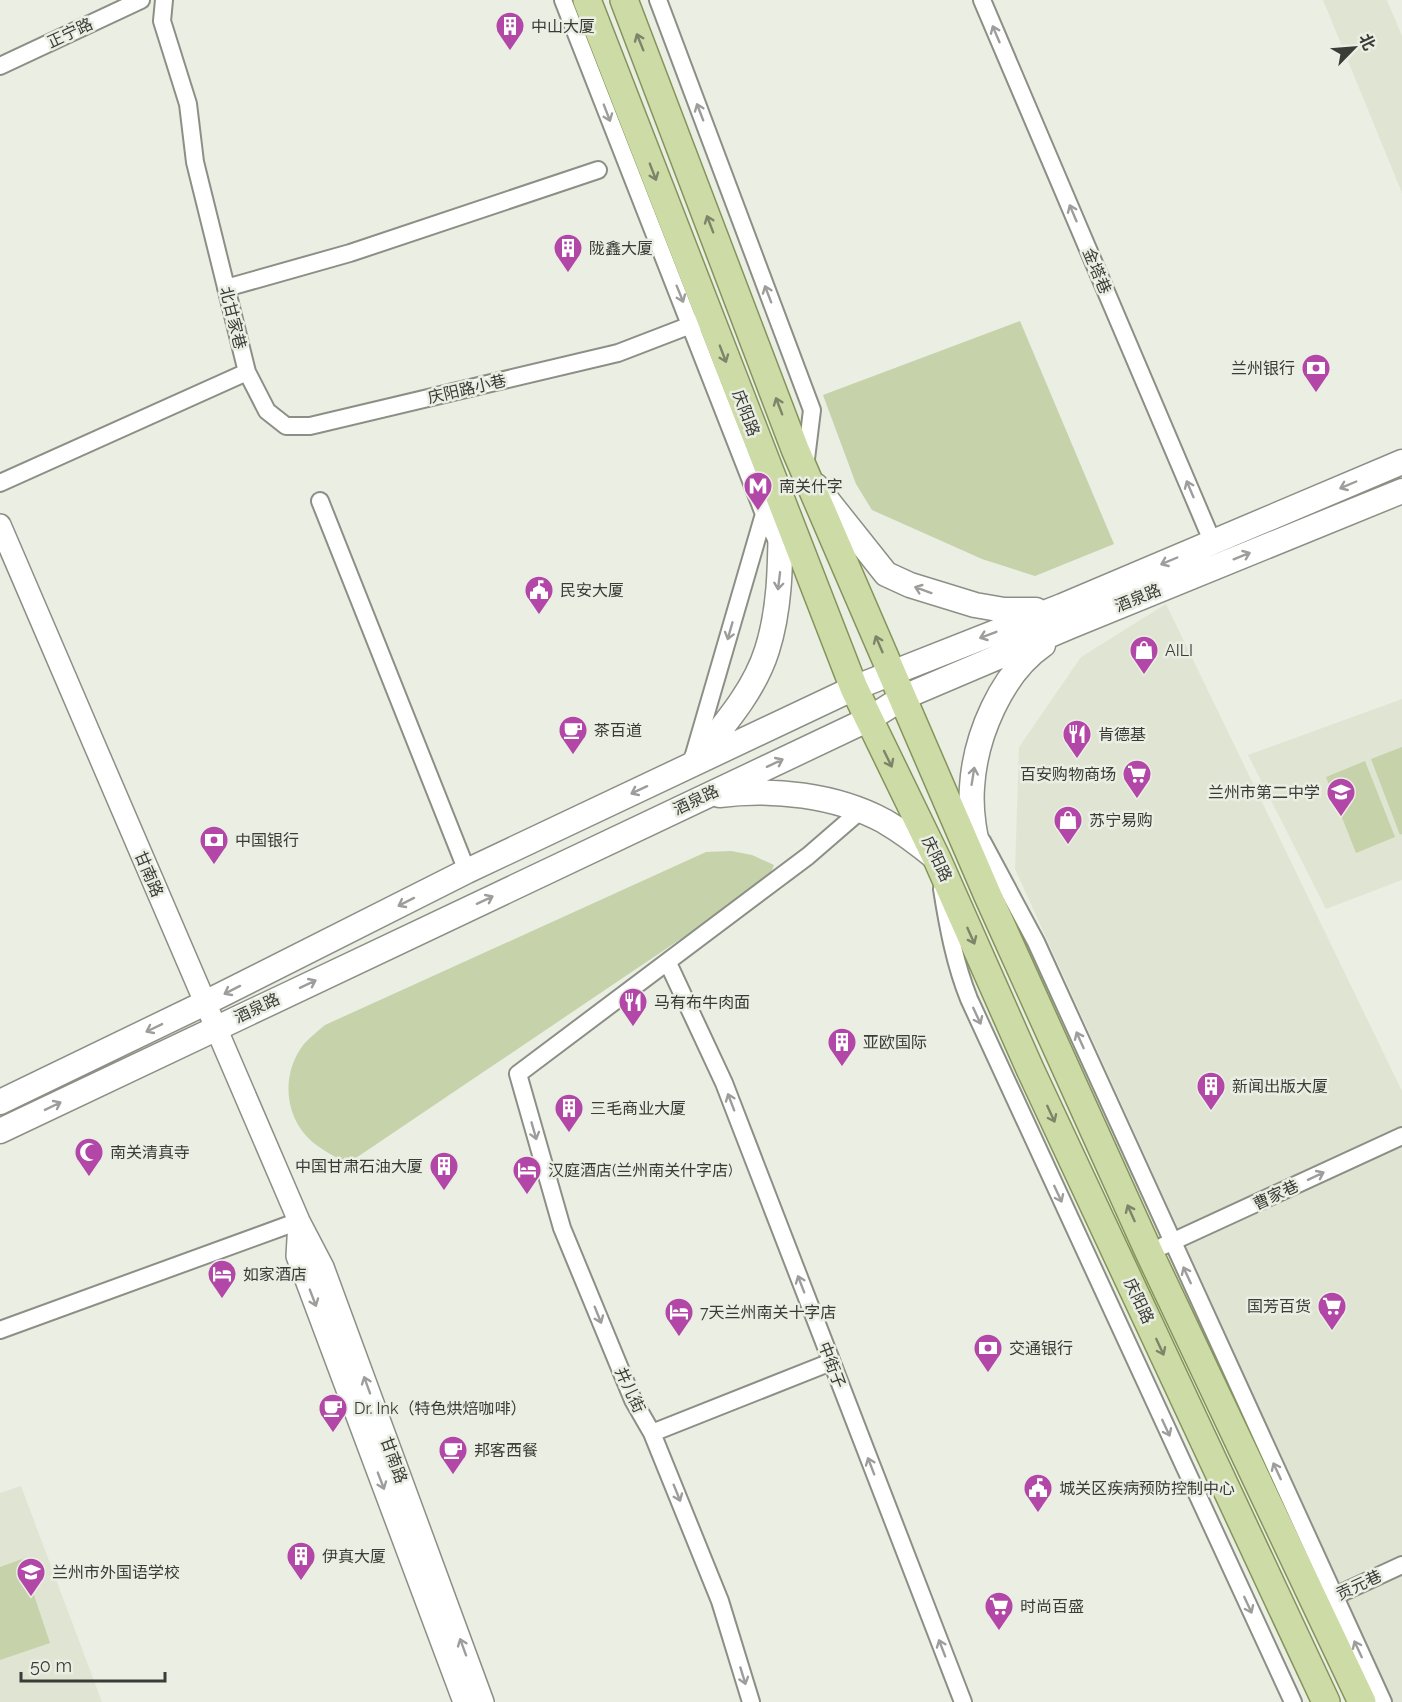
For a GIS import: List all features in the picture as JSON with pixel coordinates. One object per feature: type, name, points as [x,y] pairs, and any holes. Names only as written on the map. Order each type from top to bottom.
[{"type":"main road","name":"庆阳路","points":[[587,0],[701,322],[773,508],[854,688],[937,859],[1030,1069],[1326,1702]]},
{"type":"main road","name":"庆阳路","points":[[624,0],[804,471],[904,697],[988,896],[1160,1247],[1325,1601],[1362,1702]]},
{"type":"main road","name":"酒泉路","points":[[0,1131],[869,719],[904,697],[1213,543],[1402,462]]},
{"type":"main road","points":[[804,471],[886,574],[940,596],[975,605],[1067,616]]},
{"type":"main road","name":"酒泉路","points":[[0,1102],[207,1002],[467,871],[854,688],[891,672],[1067,616],[1402,491]]},
{"type":"main road","points":[[692,765],[753,681],[767,650],[776,607],[780,548],[773,508]]},
{"type":"main road","points":[[988,896],[972,821],[972,787],[976,760],[1000,695],[1013,672],[1067,616]]},
{"type":"main road","points":[[702,797],[757,792],[784,794],[860,811],[906,834],[937,859]]},
{"type":"street","name":"正宁路","points":[[0,66],[141,0]]},
{"type":"street","name":"北甘家巷","points":[[0,483],[247,372],[195,162],[188,104],[162,21],[164,0]]},
{"type":"street","points":[[563,0],[701,322]]},
{"type":"street","points":[[658,0],[812,410],[804,471]]},
{"type":"street","name":"金塔巷","points":[[982,0],[1213,543]]},
{"type":"street","points":[[226,288],[350,254],[598,170]]},
{"type":"street","name":"庆阳路小巷","points":[[247,372],[267,411],[286,426],[310,426],[618,353],[701,322]]},
{"type":"street","points":[[320,501],[467,871]]},
{"type":"street","points":[[692,765],[773,508]]},
{"type":"street","name":"甘南路","points":[[0,525],[190,971],[218,1027],[299,1221],[323,1267],[483,1702]]},
{"type":"street","points":[[668,963],[808,856],[860,811]]},
{"type":"street","points":[[972,821],[1036,942],[1160,1247]]},
{"type":"street","points":[[937,859],[948,926],[961,980],[969,999],[1293,1702]]},
{"type":"street","name":"井儿街","points":[[668,963],[518,1074],[562,1228],[633,1400],[652,1433],[720,1601],[751,1702]]},
{"type":"street","name":"中街子","points":[[668,963],[724,1083],[963,1702]]},
{"type":"street","name":"曹家巷","points":[[1160,1247],[1402,1137]]},
{"type":"street","points":[[0,1330],[299,1221]]},
{"type":"street","name":"甘南路","points":[[299,1221],[297,1256],[464,1702]]},
{"type":"street","points":[[652,1433],[831,1362]]},
{"type":"street","name":"贡元巷","points":[[1325,1601],[1402,1565]]},
{"type":"street","points":[[1325,1601],[1383,1702]]},
{"type":"shaded area","points":[[1323,0],[1387,0],[1402,36],[1402,193]]},
{"type":"shaded area","points":[[1166,604],[1402,1091],[1402,1702],[1393,1702],[1015,869],[1019,747],[1081,657]]},
{"type":"shaded area","name":"兰州市第二中学","points":[[1402,699],[1402,880],[1326,909],[1248,755]]},
{"type":"shaded area","name":"兰州市外国语学校","points":[[21,1486],[102,1702],[0,1702],[0,1493]]},
{"type":"green space","points":[[1020,321],[1114,544],[1035,576],[982,559],[872,510],[856,484],[823,395]]},
{"type":"green space","points":[[1402,747],[1402,834],[1400,835],[1371,759]]},
{"type":"green space","points":[[1365,761],[1395,837],[1356,853],[1326,777]]},
{"type":"green space","points":[[731,851],[752,855],[774,865],[768,880],[347,1164],[315,1144],[297,1122],[289,1096],[291,1069],[304,1044],[325,1025],[706,852]]},
{"type":"green space","points":[[22,1559],[50,1643],[0,1660],[0,1567]]},
{"type":"place","name":"中山大厦","points":[[510,52]]},
{"type":"place","name":"陇鑫大厦","points":[[568,274]]},
{"type":"place","name":"兰州银行","points":[[1316,394]]},
{"type":"place","name":"南关什字","points":[[758,512]]},
{"type":"place","name":"民安大厦","points":[[539,616]]},
{"type":"place","name":"AILI","points":[[1144,676]]},
{"type":"place","name":"茶百道","points":[[573,756]]},
{"type":"place","name":"肯德基","points":[[1077,760]]},
{"type":"place","name":"百安购物商场","points":[[1137,800]]},
{"type":"place","name":"兰州市第二中学","points":[[1341,818]]},
{"type":"place","name":"苏宁易购","points":[[1068,846]]},
{"type":"place","name":"中国银行","points":[[214,866]]},
{"type":"place","name":"马有布牛肉面","points":[[633,1028]]},
{"type":"place","name":"亚欧国际","points":[[842,1068]]},
{"type":"place","name":"新闻出版大厦","points":[[1211,1112]]},
{"type":"place","name":"三毛商业大厦","points":[[569,1134]]},
{"type":"place","name":"南关清真寺","points":[[89,1178]]},
{"type":"place","name":"中国甘肃石油大厦","points":[[444,1192]]},
{"type":"place","name":"汉庭酒店(兰州南关什字店)","points":[[527,1196]]},
{"type":"place","name":"如家酒店","points":[[222,1300]]},
{"type":"place","name":"国芳百货","points":[[1332,1332]]},
{"type":"place","name":"7天兰州南关十字店","points":[[679,1338]]},
{"type":"place","name":"交通银行","points":[[988,1374]]},
{"type":"place","name":"Dr. Ink（特色烘焙咖啡）","points":[[333,1434]]},
{"type":"place","name":"邦客西餐","points":[[453,1476]]},
{"type":"place","name":"城关区疾病预防控制中心","points":[[1038,1514]]},
{"type":"place","name":"伊真大厦","points":[[301,1582]]},
{"type":"place","name":"兰州市外国语学校","points":[[31,1598]]},
{"type":"place","name":"时尚百盛","points":[[999,1632]]}]
